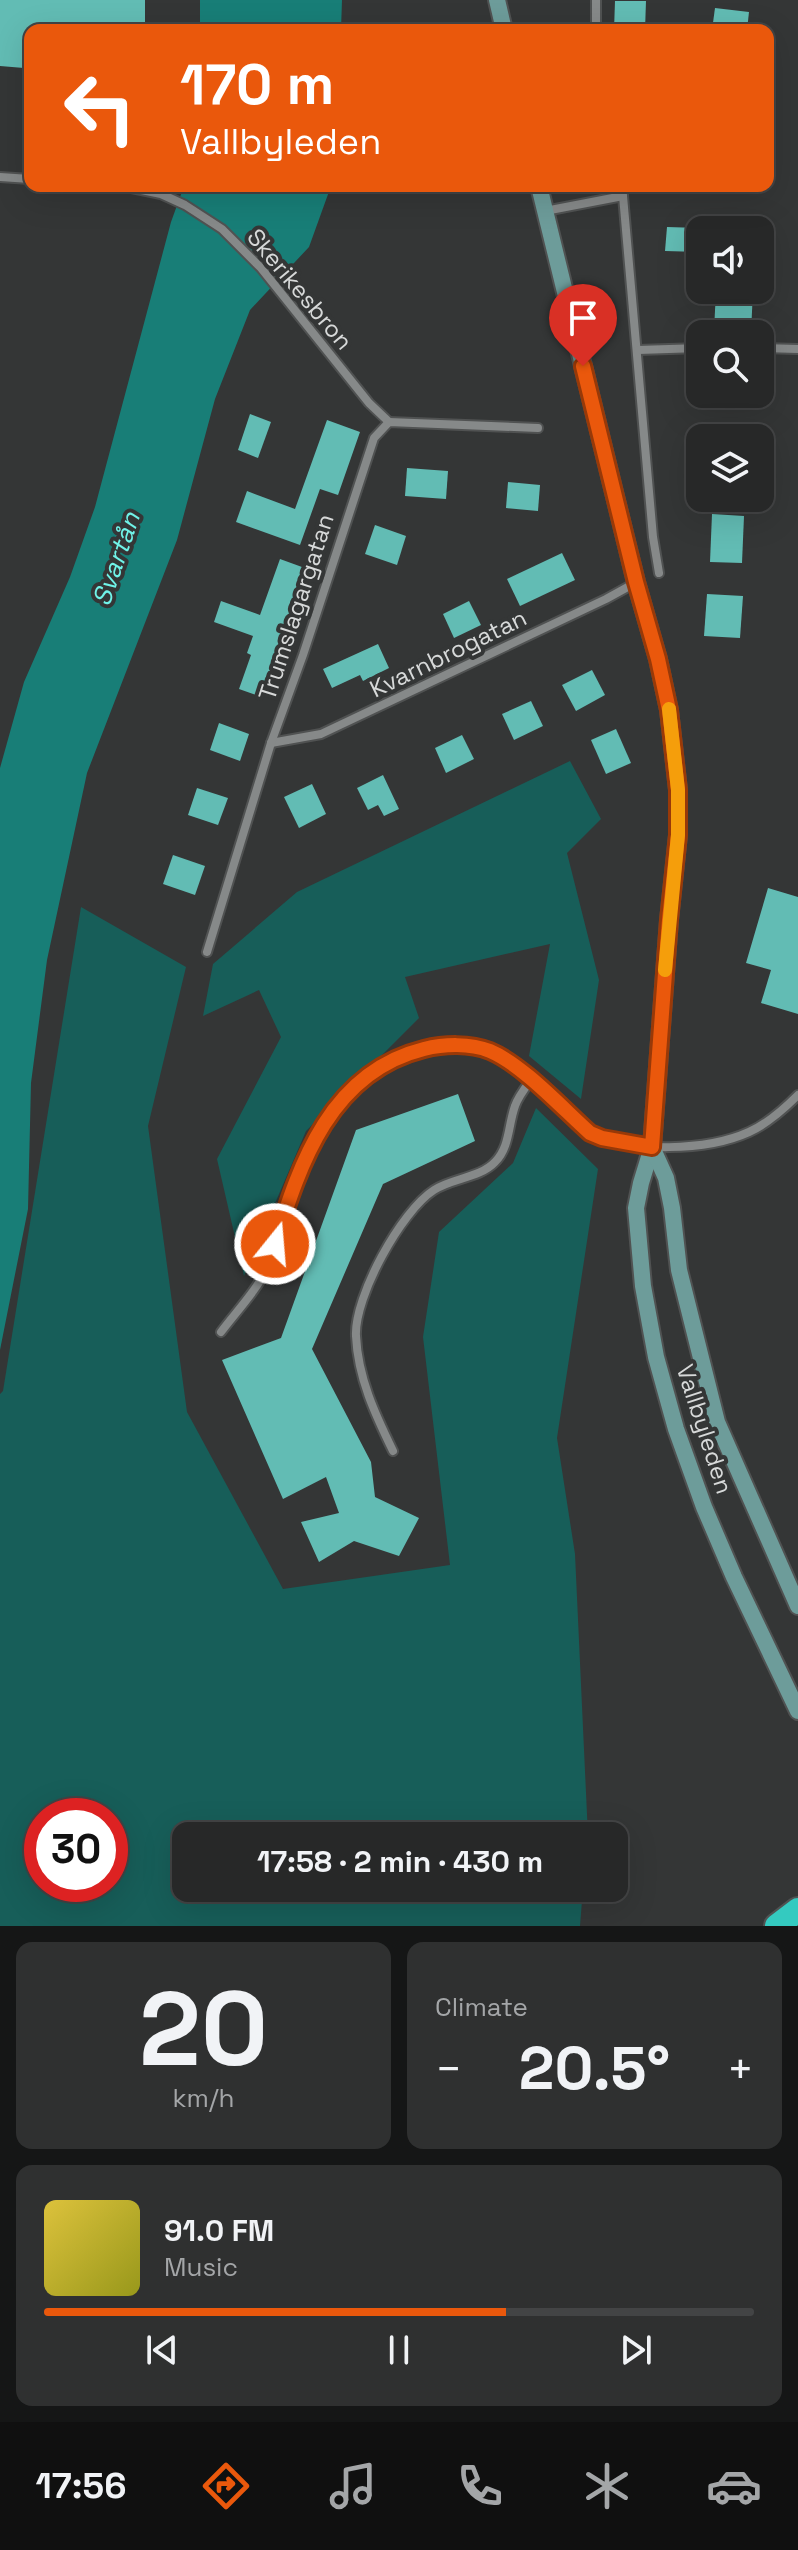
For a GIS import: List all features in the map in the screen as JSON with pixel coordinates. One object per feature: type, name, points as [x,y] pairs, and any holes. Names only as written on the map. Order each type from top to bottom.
[{"type":"highway","points":[[777,1926],[798,1910]]},
{"type":"main road","points":[[497,0],[503,24]]},
{"type":"main road","name":"Vallbyleden","points":[[540,192],[636,582],[658,659],[669,710],[678,790],[678,835],[652,1147],[636,1210],[643,1286],[656,1357],[676,1429],[704,1507],[798,1711]]},
{"type":"main road","name":"Vallbyleden","points":[[652,1147],[666,1178],[679,1270],[717,1422],[798,1606]]},
{"type":"street","points":[[596,0],[596,24]]},
{"type":"street","points":[[0,177],[24,179]]},
{"type":"street","name":"Skerikesbron","points":[[151,192],[185,205],[222,229],[261,268],[369,403],[389,422]]},
{"type":"street","points":[[622,192],[653,537],[659,573]]},
{"type":"street","points":[[545,211],[623,196]]},
{"type":"street","points":[[638,350],[686,348]]},
{"type":"street","points":[[774,348],[798,349]]},
{"type":"street","points":[[389,422],[538,428]]},
{"type":"street","name":"Trumslagargatan","points":[[207,952],[271,743],[308,640],[368,453],[374,438],[389,422]]},
{"type":"street","name":"Kvarnbrogatan","points":[[271,743],[321,734],[344,724],[636,582]]},
{"type":"street","points":[[221,1332],[266,1270],[291,1191],[330,1113],[347,1093],[376,1068],[401,1055],[457,1045],[488,1050],[508,1061],[590,1133],[652,1147],[683,1147],[715,1142],[748,1132],[776,1116],[798,1095]]},
{"type":"street","points":[[393,1451],[366,1391],[355,1332],[380,1257],[416,1206],[435,1189],[494,1164],[505,1148],[515,1103],[531,1080]]},
{"type":"shaded area","points":[[570,761],[601,819],[567,853],[599,980],[581,1099],[529,1056],[550,944],[405,977],[419,1018],[306,1131],[244,1276],[217,1159],[281,1037],[259,990],[203,1016],[213,964],[297,892]]},
{"type":"shaded area","points":[[81,907],[186,967],[148,1126],[187,1412],[283,1589],[450,1565],[423,1337],[439,1232],[513,1163],[536,1108],[598,1169],[557,1438],[575,1554],[587,1822],[172,1822],[172,1902],[582,1902],[580,1926],[0,1926],[0,1394],[3,1391]]},
{"type":"water","points":[[200,0],[342,0],[341,24],[200,24]]},
{"type":"water","name":"Svartån","points":[[182,192],[329,192],[309,247],[250,310],[215,399],[177,540],[87,773],[47,960],[31,1083],[28,1209],[0,1350],[0,768],[24,682],[70,577],[95,507],[171,222]]},
{"type":"building","points":[[0,0],[145,0],[145,24],[24,24],[24,68],[0,66]]},
{"type":"building","points":[[615,1],[646,1],[645,24],[614,24]]},
{"type":"building","points":[[715,8],[749,12],[748,24],[713,24]]},
{"type":"building","points":[[667,227],[686,228],[686,252],[665,251]]},
{"type":"building","points":[[715,304],[752,304],[752,320],[715,320]]},
{"type":"building","points":[[250,414],[271,422],[258,458],[238,450]]},
{"type":"building","points":[[327,420],[360,432],[338,495],[320,489],[300,545],[236,522],[247,491],[295,509]]},
{"type":"building","points":[[407,468],[448,471],[446,499],[405,496]]},
{"type":"building","points":[[508,482],[540,485],[538,511],[506,508]]},
{"type":"building","points":[[712,514],[744,516],[742,563],[710,562]]},
{"type":"building","points":[[375,525],[406,536],[397,565],[365,554]]},
{"type":"building","points":[[562,553],[575,580],[520,606],[507,579]]},
{"type":"building","points":[[280,559],[313,571],[289,638],[284,636],[262,697],[239,689],[251,655],[247,653],[253,636],[214,622],[221,601],[260,615]]},
{"type":"building","points":[[707,594],[743,596],[740,638],[704,636]]},
{"type":"building","points":[[469,601],[481,625],[454,638],[443,614]]},
{"type":"building","points":[[378,644],[389,668],[363,681],[360,675],[332,688],[323,669]]},
{"type":"building","points":[[592,670],[605,695],[576,711],[562,685]]},
{"type":"building","points":[[531,701],[543,726],[514,740],[502,714]]},
{"type":"building","points":[[219,723],[249,734],[240,761],[210,750]]},
{"type":"building","points":[[616,729],[631,763],[606,774],[591,740]]},
{"type":"building","points":[[462,735],[474,759],[446,773],[435,748]]},
{"type":"building","points":[[383,775],[399,809],[384,816],[378,805],[368,810],[357,788]]},
{"type":"building","points":[[312,784],[326,814],[299,828],[284,797]]},
{"type":"building","points":[[197,788],[228,798],[218,825],[188,815]]},
{"type":"building","points":[[173,855],[205,866],[195,895],[163,884]]},
{"type":"building","points":[[768,888],[798,897],[798,1014],[761,1003],[771,970],[746,963]]},
{"type":"building","points":[[458,1094],[475,1141],[383,1184],[312,1349],[371,1462],[375,1497],[419,1518],[399,1556],[354,1541],[319,1562],[301,1522],[339,1513],[326,1477],[283,1499],[222,1360],[281,1338],[356,1130]]},
{"type":"slow traffic","points":[[665,970],[678,835],[678,790],[669,709]]},
{"type":"route","points":[[275,1244],[291,1191],[330,1113],[347,1093],[376,1068],[401,1055],[457,1045],[488,1050],[508,1061],[590,1133],[652,1147],[678,835],[678,790],[669,710],[658,659],[583,366]]}]
